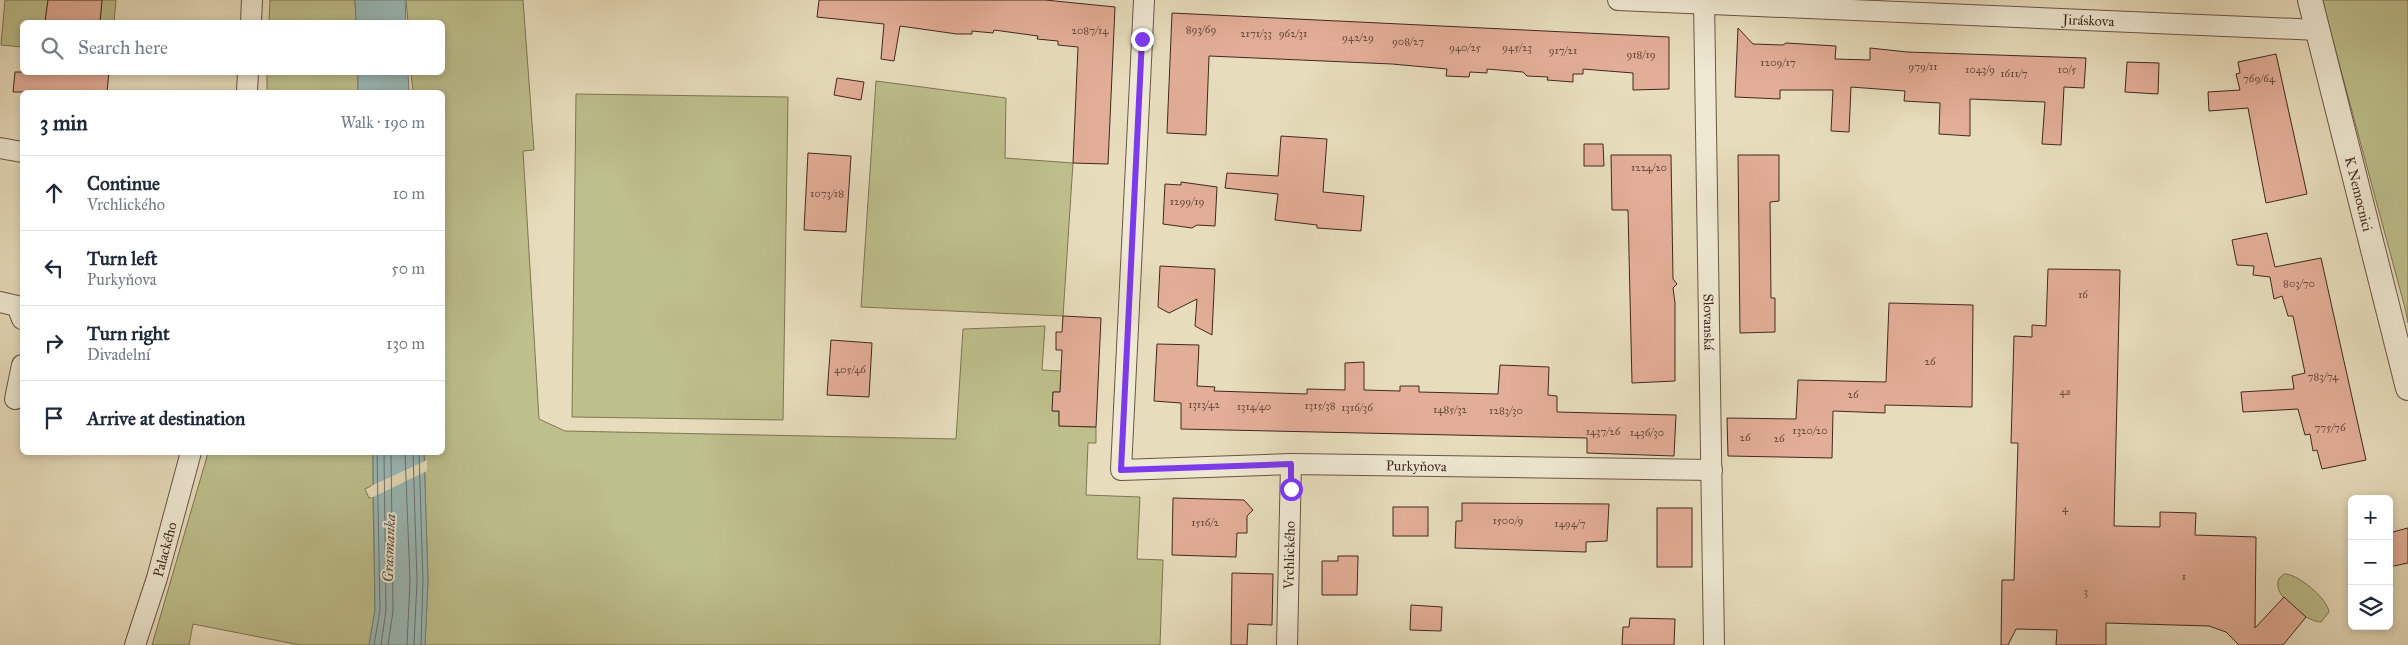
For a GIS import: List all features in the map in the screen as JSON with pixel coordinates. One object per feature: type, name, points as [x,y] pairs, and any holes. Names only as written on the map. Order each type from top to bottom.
[{"type":"street","points":[[251,20],[252,0]]},
{"type":"street","name":"Purkyňova","points":[[1144,0],[1121,470],[1291,464],[1712,470]]},
{"type":"street","name":"Jiráskova","points":[[1618,0],[1704,2],[2319,30]]},
{"type":"street","name":"K Nemocnici","points":[[2310,0],[2408,388]]},
{"type":"street","name":"Slovanská","points":[[1704,2],[1714,645]]},
{"type":"street","points":[[247,90],[248,75]]},
{"type":"street","points":[[0,148],[20,152]]},
{"type":"street","points":[[0,302],[16,306],[20,314]]},
{"type":"street","points":[[15,399],[20,375]]},
{"type":"street","name":"Palackého","points":[[135,645],[157,578],[190,455]]},
{"type":"street","name":"Vrchlického","points":[[1287,645],[1291,464]]},
{"type":"green space","points":[[5,0],[48,0],[45,20],[20,20],[20,47],[1,45]]},
{"type":"green space","points":[[102,0],[116,0],[114,20],[100,20]]},
{"type":"green space","points":[[270,0],[355,0],[356,20],[269,20]]},
{"type":"green space","points":[[406,0],[523,0],[534,150],[523,151],[539,419],[565,431],[956,439],[963,329],[1045,326],[1042,370],[1061,371],[1060,392],[1053,392],[1053,411],[1059,411],[1059,426],[1096,427],[1096,443],[1088,443],[1086,495],[1140,497],[1137,559],[1163,560],[1160,645],[425,645],[428,581],[424,455],[445,455],[445,90],[413,90],[411,75],[445,75],[445,20],[408,20]]},
{"type":"green space","points":[[2322,0],[2408,0],[2408,323],[2405,308]]},
{"type":"green space","points":[[267,75],[358,75],[358,90],[267,90]]},
{"type":"green space","points":[[876,81],[1006,98],[1005,158],[1073,163],[1063,316],[861,307]]},
{"type":"green space","points":[[576,94],[788,97],[783,420],[572,417]]},
{"type":"green space","points":[[207,455],[373,455],[373,485],[365,489],[369,498],[373,497],[375,610],[369,645],[300,645],[193,624],[189,645],[152,645]]},
{"type":"green space","points":[[2284,574],[2304,582],[2323,600],[2329,612],[2321,622],[2306,617],[2282,596],[2278,588],[2278,580]]},
{"type":"water","points":[[355,0],[405,0],[406,20],[356,20]]},
{"type":"water","points":[[358,75],[408,75],[409,90],[358,90]]},
{"type":"water","name":"Grasmanka","points":[[373,455],[424,455],[428,581],[425,645],[369,645],[375,610]]},
{"type":"pier","points":[[427,460],[427,471],[371,498],[371,486]]},
{"type":"building","points":[[48,0],[102,0],[100,20],[45,20]]},
{"type":"building","points":[[819,0],[1045,0],[1115,7],[1108,164],[1073,163],[1078,47],[1058,45],[1058,41],[1037,39],[1038,36],[994,30],[993,33],[972,31],[972,34],[957,34],[900,26],[894,61],[881,59],[884,24],[817,17]]},
{"type":"building","points":[[1172,13],[1669,37],[1669,89],[1633,90],[1633,73],[1583,69],[1583,74],[1573,74],[1573,82],[1547,80],[1548,77],[1527,76],[1523,72],[1487,69],[1487,73],[1470,72],[1469,77],[1446,76],[1447,69],[1392,64],[1209,56],[1206,135],[1167,133]]},
{"type":"building","points":[[1738,28],[1753,44],[1783,45],[1786,43],[1836,46],[1835,59],[1870,60],[1870,48],[1907,52],[2086,58],[2084,88],[2064,87],[2061,145],[2042,144],[2045,102],[1970,99],[1970,136],[1939,134],[1940,103],[1904,101],[1905,91],[1851,87],[1849,132],[1831,131],[1833,90],[1780,90],[1780,99],[1735,97]]},
{"type":"building","points":[[2276,54],[2307,194],[2266,203],[2248,108],[2209,111],[2208,92],[2240,90],[2236,74],[2240,73],[2238,62]]},
{"type":"building","points":[[2127,62],[2159,63],[2158,94],[2125,92]]},
{"type":"building","points":[[15,72],[20,72],[20,75],[109,75],[107,90],[20,90],[20,92],[13,92]]},
{"type":"building","points":[[837,78],[864,82],[861,100],[834,95]]},
{"type":"building","points":[[1281,136],[1327,139],[1323,192],[1364,196],[1361,231],[1317,228],[1317,225],[1275,220],[1278,194],[1225,188],[1227,173],[1278,176]]},
{"type":"building","points":[[1584,144],[1603,144],[1604,166],[1584,166]]},
{"type":"building","points":[[808,153],[851,156],[846,232],[804,230]]},
{"type":"building","points":[[1611,155],[1671,155],[1673,279],[1677,284],[1673,288],[1675,303],[1675,381],[1632,383],[1628,210],[1612,210]]},
{"type":"building","points":[[1738,155],[1779,155],[1779,201],[1770,202],[1771,298],[1775,298],[1775,332],[1740,333]]},
{"type":"building","points":[[1181,182],[1217,187],[1215,226],[1197,225],[1192,228],[1163,224],[1165,184],[1181,185]]},
{"type":"building","points":[[2267,233],[2275,267],[2321,258],[2366,460],[2322,469],[2317,450],[2313,451],[2310,434],[2305,435],[2298,409],[2243,412],[2241,392],[2294,389],[2292,376],[2305,373],[2293,316],[2288,316],[2282,296],[2274,299],[2270,277],[2253,275],[2254,266],[2237,265],[2232,240]]},
{"type":"building","points":[[1160,266],[1215,269],[1212,335],[1195,326],[1197,299],[1169,313],[1158,307]]},
{"type":"building","points":[[2048,269],[2120,270],[2114,526],[2160,527],[2160,512],[2196,513],[2195,535],[2256,537],[2255,628],[2284,597],[2306,617],[2283,645],[2239,645],[2226,632],[2209,626],[2106,623],[2106,645],[2056,645],[2057,630],[2016,629],[2008,645],[2001,645],[2002,580],[2014,580],[2018,443],[2011,443],[2014,336],[2032,337],[2032,325],[2046,326]]},
{"type":"building","points":[[1889,303],[1973,305],[1972,407],[1885,405],[1885,413],[1833,411],[1832,458],[1728,456],[1727,418],[1796,419],[1798,380],[1886,382]]},
{"type":"building","points":[[1063,316],[1101,318],[1096,427],[1059,426],[1059,411],[1052,411],[1053,392],[1060,392],[1062,350],[1056,350],[1056,332],[1062,332]]},
{"type":"building","points":[[831,340],[872,343],[869,397],[827,395]]},
{"type":"building","points":[[1157,344],[1199,345],[1197,386],[1215,387],[1214,391],[1307,394],[1307,389],[1345,390],[1345,363],[1364,362],[1364,390],[1400,391],[1400,386],[1419,386],[1419,392],[1498,394],[1500,365],[1549,367],[1548,395],[1557,396],[1557,412],[1676,415],[1674,456],[1587,453],[1587,438],[1181,429],[1181,403],[1154,401]]},
{"type":"building","points":[[1173,498],[1244,500],[1253,510],[1247,516],[1247,533],[1237,533],[1236,557],[1172,555]]},
{"type":"building","points":[[1462,503],[1609,504],[1607,541],[1586,542],[1586,552],[1455,548],[1456,521],[1462,521]]},
{"type":"building","points":[[1393,507],[1428,507],[1428,536],[1393,536]]},
{"type":"building","points":[[1657,508],[1692,508],[1692,567],[1657,567]]},
{"type":"building","points":[[2408,528],[2408,563],[2393,566],[2393,532]]},
{"type":"building","points":[[1338,556],[1358,556],[1357,595],[1322,595],[1322,561],[1338,561]]},
{"type":"building","points":[[1232,573],[1273,574],[1272,625],[1248,624],[1247,645],[1231,645]]},
{"type":"building","points":[[1411,605],[1442,607],[1441,631],[1410,630]]},
{"type":"building","points":[[1630,618],[1675,619],[1674,645],[1622,645],[1623,627],[1629,627]]},
{"type":"route","points":[[1142,39],[1121,470],[1169,470],[1291,464],[1291,489]]}]
